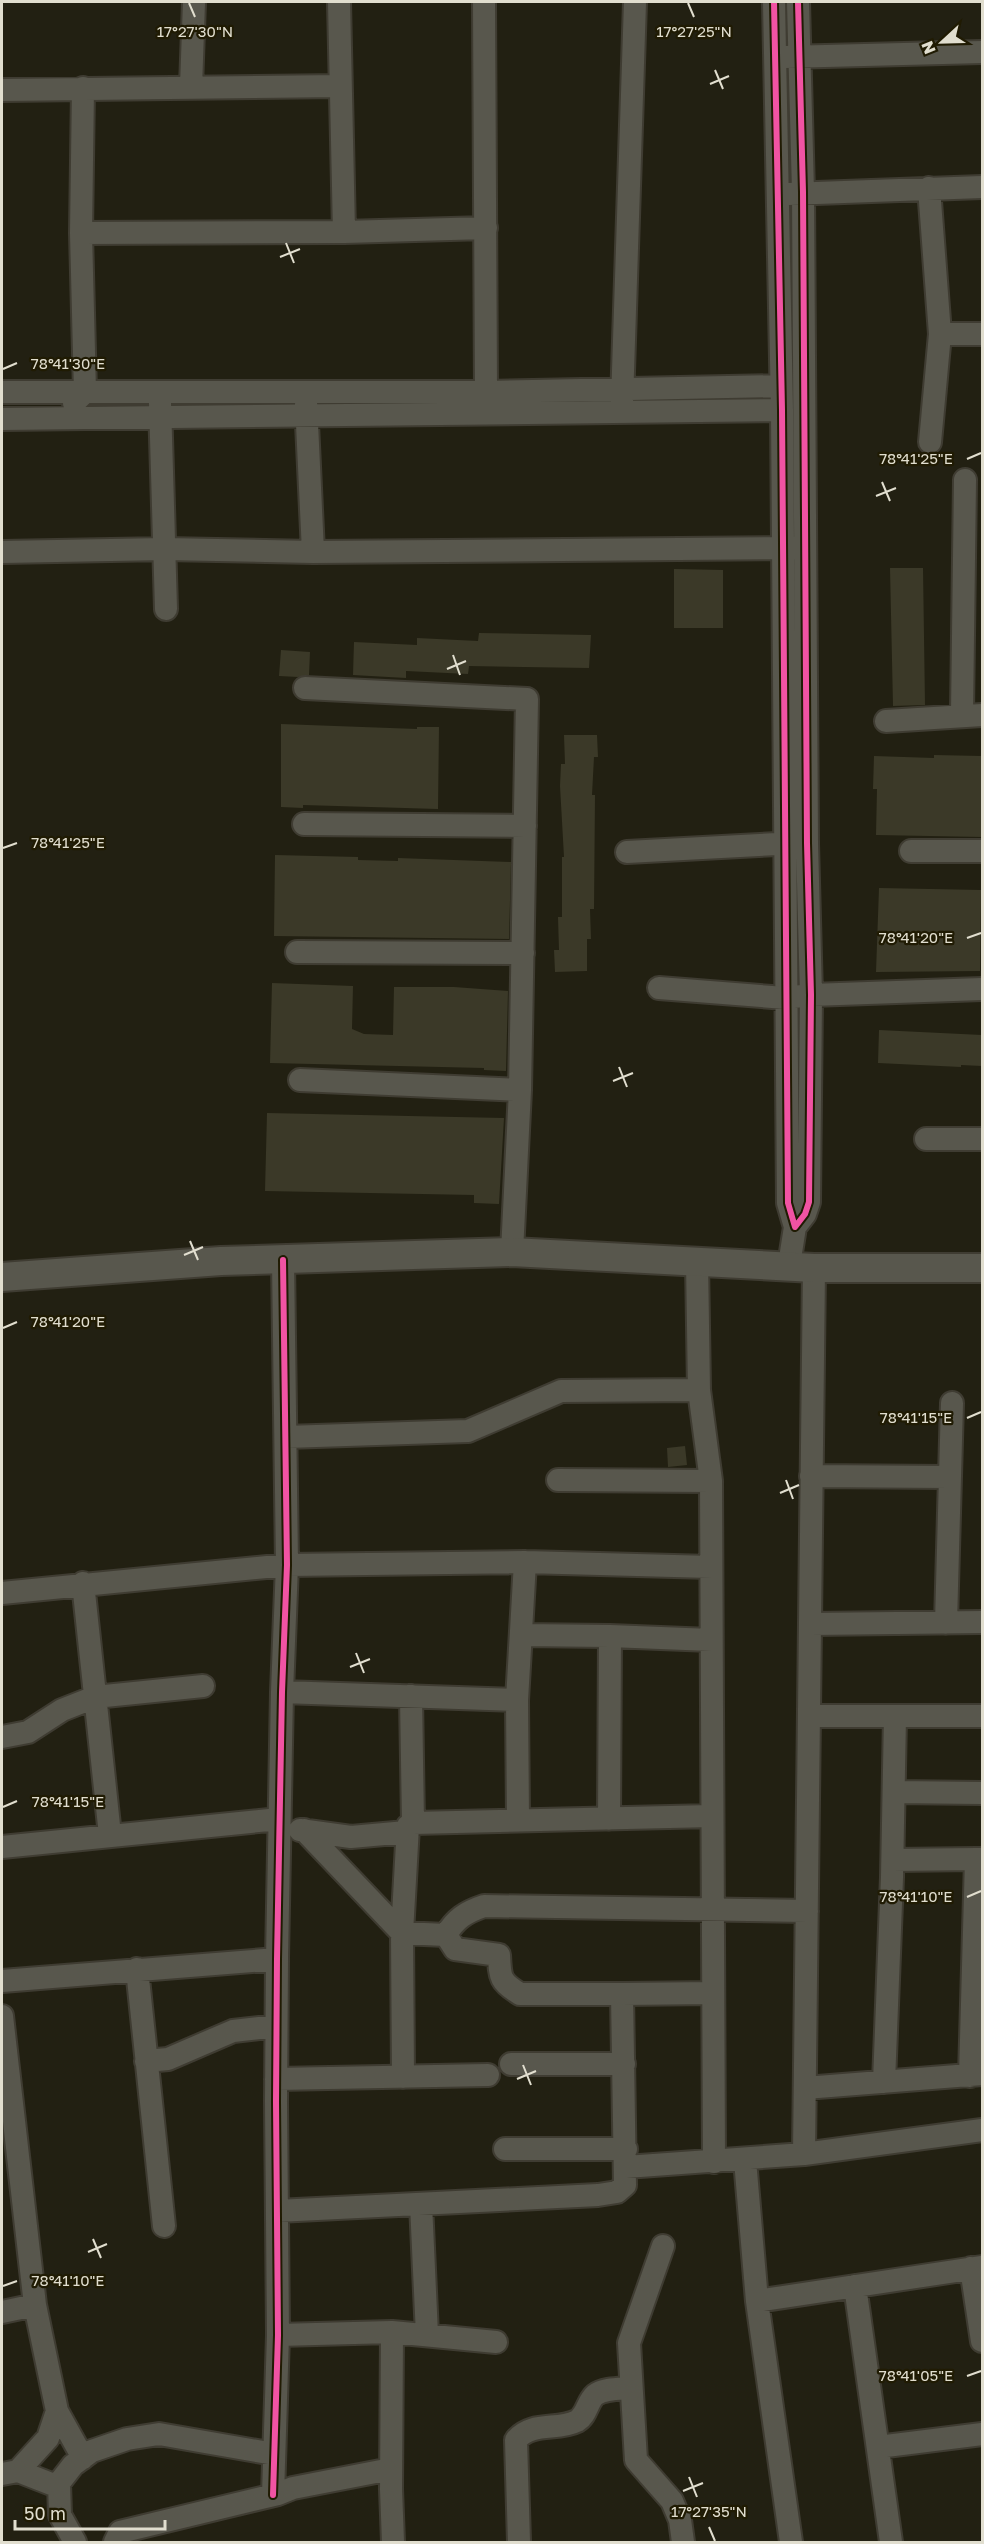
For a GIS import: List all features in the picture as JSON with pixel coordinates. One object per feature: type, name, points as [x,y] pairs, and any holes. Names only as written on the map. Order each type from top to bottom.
[{"type":"street","points":[[191,87],[194,2]]},
{"type":"street","points":[[339,2],[344,232]]},
{"type":"street","points":[[469,413],[486,392],[484,2]]},
{"type":"street","points":[[622,412],[635,2]]},
{"type":"street","points":[[774,2],[782,398],[788,1203],[802,1267],[811,1476],[804,2154]]},
{"type":"street","points":[[795,1227],[805,1214],[809,1202],[811,994],[807,843],[803,192],[798,2]]},
{"type":"street","points":[[775,57],[982,52]]},
{"type":"street","points":[[2,90],[340,86]]},
{"type":"street","points":[[59,418],[85,392],[81,233],[83,88]]},
{"type":"street","points":[[778,195],[803,192],[982,187]]},
{"type":"street","points":[[929,188],[940,333],[930,442]]},
{"type":"street","points":[[81,233],[344,232],[486,228]]},
{"type":"street","points":[[940,333],[982,334]]},
{"type":"street","points":[[2,392],[486,392],[622,388],[782,398]]},
{"type":"street","points":[[305,392],[314,552]]},
{"type":"street","points":[[160,393],[166,609]]},
{"type":"street","points":[[2,418],[622,412],[805,396]]},
{"type":"street","points":[[886,721],[972,714],[965,480]]},
{"type":"street","points":[[2,552],[165,549],[314,552],[806,548]]},
{"type":"street","points":[[305,688],[527,699],[520,1090],[512,1252]]},
{"type":"street","points":[[304,824],[525,826]]},
{"type":"street","points":[[627,852],[807,843]]},
{"type":"street","points":[[911,851],[982,851]]},
{"type":"street","points":[[297,952],[523,953]]},
{"type":"street","points":[[659,988],[785,998],[811,994],[982,989]]},
{"type":"street","points":[[300,1080],[520,1090]]},
{"type":"street","points":[[926,1139],[982,1139]]},
{"type":"street","points":[[2,1277],[221,1261],[512,1252],[802,1267],[982,1268]]},
{"type":"street","points":[[273,2495],[278,2335],[276,2026],[279,1823],[287,1565],[283,1260]]},
{"type":"street","points":[[697,1261],[699,1390],[711,1481],[714,2162]]},
{"type":"street","points":[[286,1437],[468,1431],[561,1391],[699,1390]]},
{"type":"street","points":[[946,1623],[952,1403]]},
{"type":"street","points":[[811,1476],[949,1477]]},
{"type":"street","points":[[558,1480],[711,1481]]},
{"type":"street","points":[[2,1593],[83,1583],[287,1565],[525,1562],[711,1567]]},
{"type":"street","points":[[518,1820],[517,1700],[525,1562]]},
{"type":"street","points":[[83,1583],[110,1835]]},
{"type":"street","points":[[811,1624],[982,1622]]},
{"type":"street","points":[[521,1635],[711,1640]]},
{"type":"street","points":[[609,1819],[610,1636]]},
{"type":"street","points":[[2,1737],[28,1732],[62,1710],[95,1697],[203,1686]]},
{"type":"street","points":[[282,1692],[517,1700]]},
{"type":"street","points":[[404,2077],[402,1933],[410,1828],[411,1696]]},
{"type":"street","points":[[810,1716],[982,1716]]},
{"type":"street","points":[[884,2082],[893,1860],[895,1716]]},
{"type":"street","points":[[894,1792],[982,1793]]},
{"type":"street","points":[[2,1846],[110,1835],[279,1823],[304,1830],[351,1837],[410,1828],[518,1820],[712,1816]]},
{"type":"street","points":[[304,1830],[402,1933],[446,1935]]},
{"type":"street","points":[[805,2088],[976,2075],[979,1859],[893,1860]]},
{"type":"street","points":[[446,1935],[453,1922],[470,1911],[484,1906],[807,1911]]},
{"type":"street","points":[[446,1935],[455,1949],[499,1955],[500,1977],[506,1986],[520,1994],[713,1993]]},
{"type":"street","points":[[2,1981],[277,1959]]},
{"type":"street","points":[[137,1969],[164,2226]]},
{"type":"street","points":[[277,2211],[598,2195],[617,2192],[625,2185],[626,2158],[622,1994]]},
{"type":"street","points":[[2,2016],[11,2186],[57,2411],[82,2458]]},
{"type":"street","points":[[146,2061],[168,2059],[233,2031],[276,2026]]},
{"type":"street","points":[[511,2064],[624,2064]]},
{"type":"street","points":[[276,2079],[488,2075]]},
{"type":"street","points":[[505,2149],[714,2162],[804,2154],[982,2130]]},
{"type":"street","points":[[745,2160],[757,2301],[791,2542]]},
{"type":"street","points":[[421,2204],[427,2336]]},
{"type":"street","points":[[663,2246],[629,2343],[636,2460],[672,2501],[680,2520],[683,2542]]},
{"type":"street","points":[[757,2301],[977,2268],[982,2341]]},
{"type":"street","points":[[855,2286],[891,2542]]},
{"type":"street","points":[[2,2312],[35,2305]]},
{"type":"street","points":[[278,2335],[392,2332],[496,2342]]},
{"type":"street","points":[[392,2332],[393,2542]]},
{"type":"street","points":[[519,2542],[516,2440],[521,2434],[534,2428],[576,2422],[584,2416],[594,2396],[602,2391],[632,2388]]},
{"type":"street","points":[[10,2472],[48,2438],[57,2411]]},
{"type":"street","points":[[72,2542],[60,2515],[59,2482],[73,2465],[92,2451],[128,2439],[159,2434],[274,2454]]},
{"type":"street","points":[[878,2447],[982,2434]]},
{"type":"street","points":[[115,2542],[120,2532],[273,2495],[293,2488],[392,2469]]},
{"type":"street","points":[[10,2472],[59,2487]]},
{"type":"building","points":[[890,568],[923,568],[925,705],[893,706]]},
{"type":"building","points":[[674,569],[723,570],[723,628],[674,628]]},
{"type":"building","points":[[479,633],[591,635],[589,668],[469,666],[468,674],[406,671],[406,678],[353,675],[354,642],[417,645],[417,638],[478,641]]},
{"type":"building","points":[[281,650],[310,652],[309,675],[279,676]]},
{"type":"building","points":[[281,724],[417,729],[417,727],[439,727],[438,809],[303,805],[303,808],[281,807]]},
{"type":"building","points":[[564,735],[597,735],[598,757],[594,757],[592,795],[595,795],[594,909],[590,909],[591,939],[587,939],[587,971],[555,972],[554,950],[559,950],[558,917],[562,917],[562,857],[564,857],[560,786],[561,764],[565,764]]},
{"type":"building","points":[[934,755],[982,756],[982,837],[876,835],[877,789],[873,789],[874,756],[934,758]]},
{"type":"building","points":[[275,855],[358,857],[358,860],[398,861],[398,858],[511,862],[509,939],[274,936]]},
{"type":"building","points":[[879,888],[981,890],[980,971],[876,972]]},
{"type":"building","points":[[272,983],[353,986],[352,1029],[364,1034],[393,1035],[394,987],[454,987],[508,991],[506,1071],[484,1070],[484,1068],[270,1063]]},
{"type":"building","points":[[879,1030],[982,1035],[982,1066],[878,1063]]},
{"type":"building","points":[[267,1113],[504,1118],[499,1204],[474,1203],[474,1195],[265,1191]]},
{"type":"building","points":[[685,1446],[687,1465],[668,1467],[667,1448]]},
{"type":"cycle path","points":[[774,2],[782,410],[788,1203],[795,1227],[805,1214],[809,1202],[811,995],[807,843],[803,192],[798,2]]},
{"type":"cycle path","points":[[273,2495],[278,2335],[277,1959],[287,1565],[283,1260]]}]
